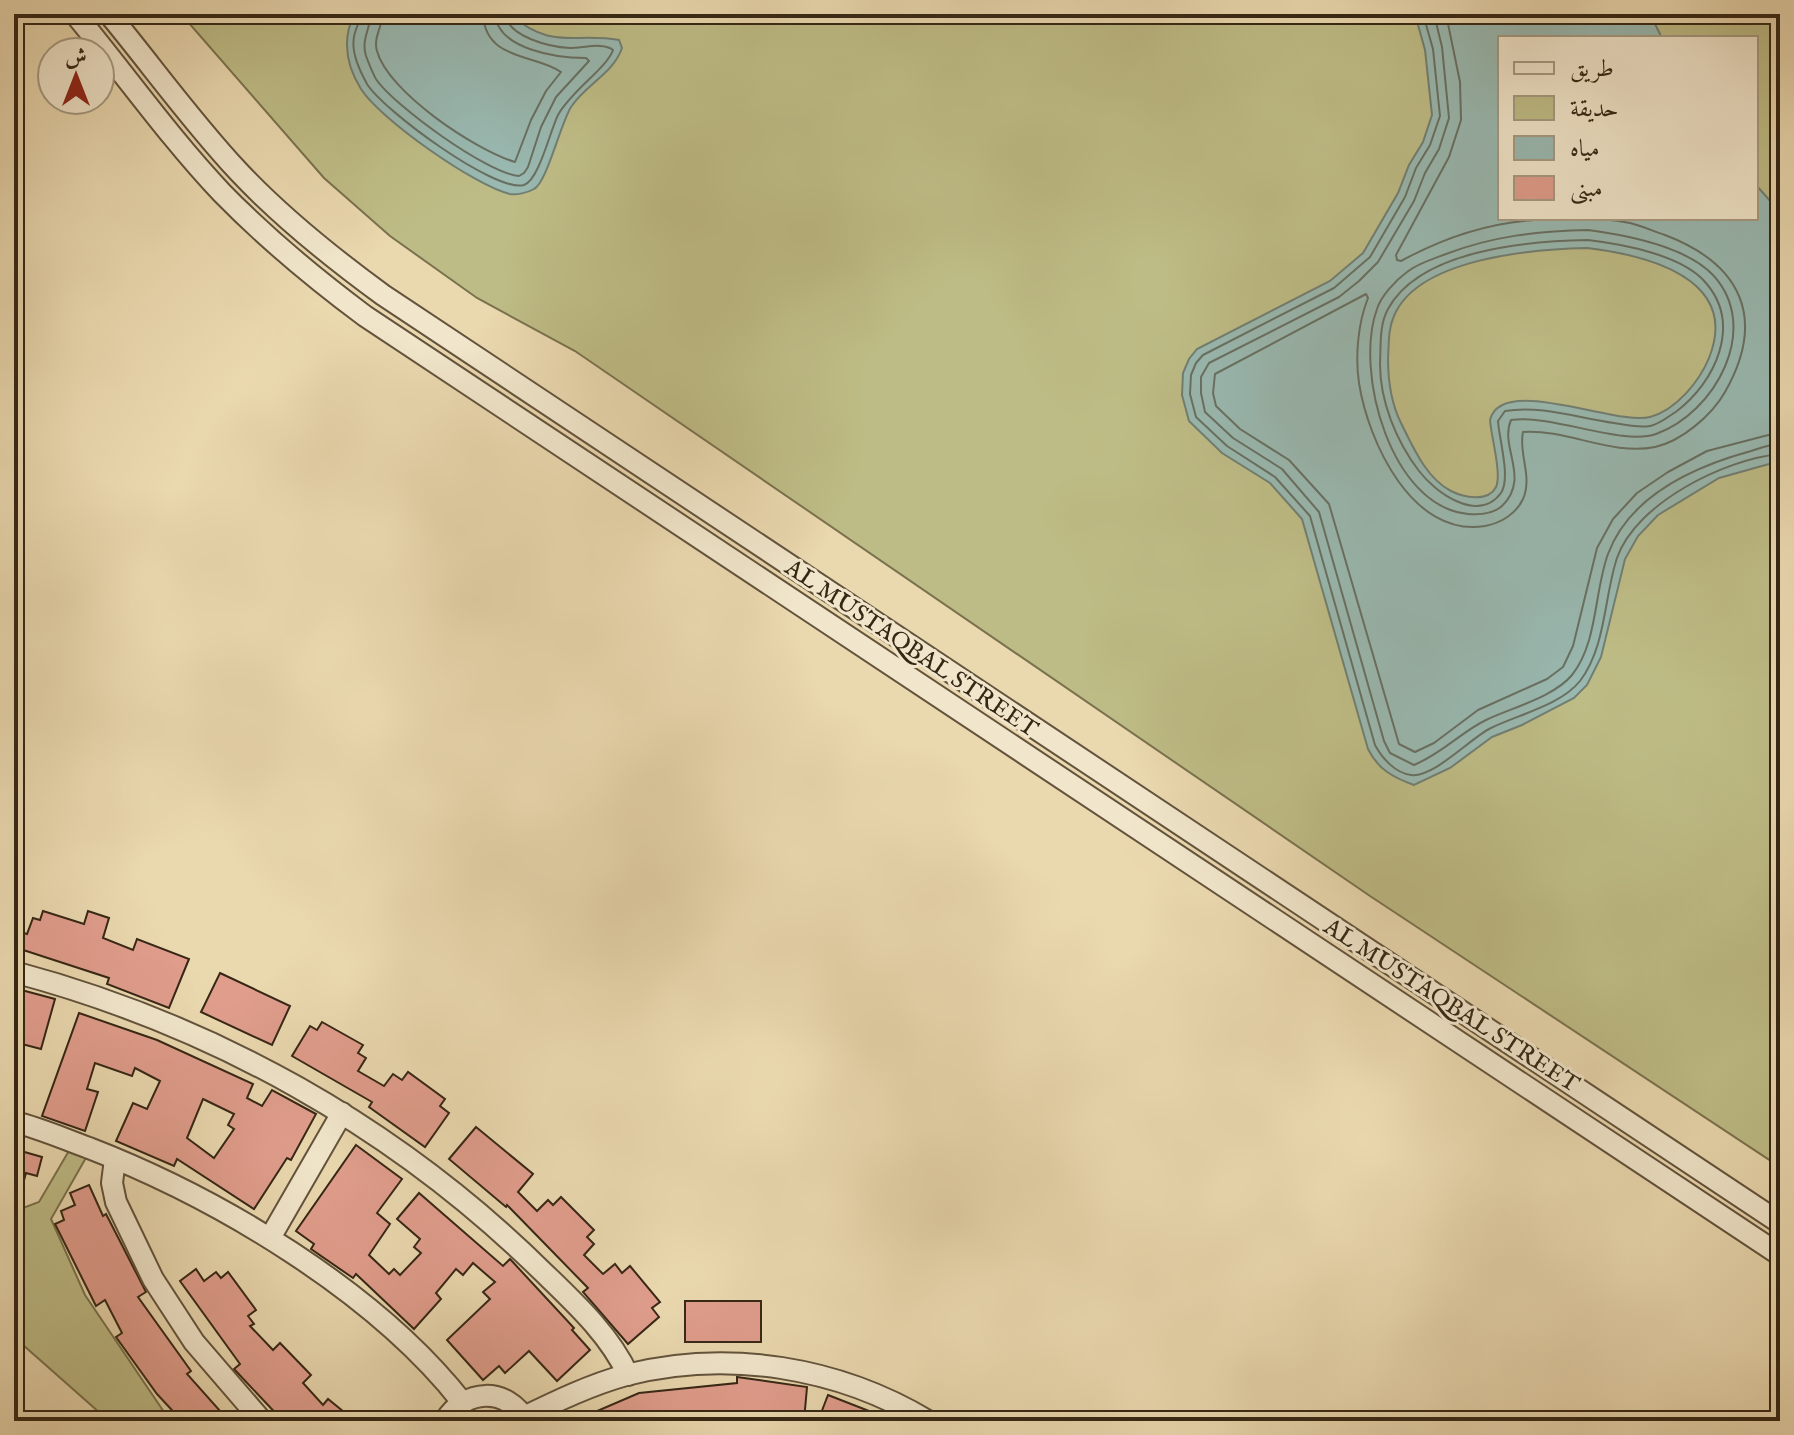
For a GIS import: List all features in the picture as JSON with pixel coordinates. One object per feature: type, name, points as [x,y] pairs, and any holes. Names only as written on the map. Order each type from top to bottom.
[{"type":"street","name":"AL MUSTAQBAL STREET","points":[[75,14],[222,192],[290,257],[365,316],[1780,1255]]},
{"type":"street","name":"AL MUSTAQBAL STREET","points":[[109,14],[240,173],[306,236],[383,295],[1780,1223]]},
{"type":"street","points":[[14,972],[128,1008],[210,1041],[342,1113],[452,1191],[522,1251],[611,1345],[628,1375]]},
{"type":"street","points":[[270,1238],[342,1113]]},
{"type":"street","points":[[14,1122],[115,1159],[191,1194],[270,1238],[366,1308],[406,1343],[462,1402]]},
{"type":"street","points":[[115,1159],[112,1183],[116,1202],[153,1279],[217,1372],[262,1421]]},
{"type":"street","points":[[445,1421],[462,1402],[484,1395],[507,1400],[525,1419],[584,1389],[628,1375],[702,1364],[790,1369],[856,1386],[928,1421]]},
{"type":"green space","points":[[181,14],[1780,14],[1780,1167],[1370,896],[575,351],[477,298],[390,236],[324,178]]},
{"type":"green space","points":[[70,1149],[87,1156],[51,1219],[85,1295],[164,1412],[152,1421],[109,1421],[14,1337],[14,1206],[23,1208],[39,1202]]},
{"type":"water","points":[[354,14],[510,14],[538,33],[563,38],[619,40],[622,48],[606,72],[571,107],[539,184],[528,192],[510,194],[452,165],[371,102],[356,80],[347,52],[348,33]]},
{"type":"water","points":[[1415,14],[1650,14],[1661,36],[1498,36],[1498,220],[1758,220],[1758,187],[1780,212],[1780,461],[1719,478],[1658,515],[1638,536],[1625,559],[1601,657],[1587,685],[1574,698],[1492,737],[1450,768],[1414,785],[1386,772],[1368,749],[1302,519],[1270,483],[1222,453],[1189,421],[1182,395],[1183,373],[1197,349],[1330,281],[1363,253],[1398,193],[1409,165],[1423,142],[1432,115],[1425,50]],"holes":[[[1587,248],[1635,257],[1682,276],[1700,290],[1712,308],[1715,331],[1709,358],[1693,385],[1669,408],[1650,417],[1634,418],[1536,401],[1515,401],[1499,407],[1490,420],[1498,481],[1492,492],[1481,497],[1468,497],[1434,478],[1416,452],[1398,415],[1391,391],[1388,358],[1390,331],[1394,316],[1407,296],[1427,281],[1452,269],[1509,255]]]},
{"type":"building","points":[[43,911],[84,924],[88,911],[109,918],[103,938],[133,950],[137,939],[189,959],[169,1008],[107,984],[109,978],[14,947],[14,930],[27,934],[33,918],[40,920]]},
{"type":"building","points":[[220,973],[290,1006],[272,1045],[201,1012]]},
{"type":"building","points":[[14,988],[55,999],[41,1049],[14,1042]]},
{"type":"building","points":[[79,1013],[157,1040],[253,1084],[247,1098],[262,1106],[272,1090],[316,1114],[291,1160],[287,1158],[254,1209],[177,1159],[174,1166],[116,1141],[133,1103],[147,1109],[160,1081],[135,1068],[132,1076],[95,1063],[87,1089],[98,1092],[85,1131],[42,1116]],"holes":[[[203,1099],[234,1114],[228,1125],[234,1129],[214,1158],[187,1138]]]},
{"type":"building","points":[[322,1022],[363,1045],[358,1053],[366,1058],[358,1071],[384,1086],[393,1074],[402,1080],[408,1072],[445,1099],[440,1106],[449,1113],[425,1147],[369,1107],[372,1102],[292,1056],[310,1026],[317,1030]]},
{"type":"building","points":[[476,1127],[533,1174],[518,1192],[537,1211],[548,1200],[553,1205],[561,1197],[594,1230],[587,1237],[594,1244],[584,1255],[603,1274],[615,1264],[622,1273],[630,1266],[660,1302],[652,1308],[659,1317],[628,1344],[583,1292],[588,1288],[507,1205],[449,1159]]},
{"type":"building","points":[[356,1145],[402,1179],[377,1213],[390,1224],[369,1255],[389,1274],[394,1269],[400,1275],[421,1253],[414,1247],[420,1239],[397,1219],[419,1193],[503,1266],[510,1259],[574,1328],[572,1330],[590,1350],[557,1381],[529,1351],[505,1373],[499,1366],[483,1380],[447,1340],[490,1299],[483,1292],[495,1282],[473,1263],[463,1275],[456,1269],[436,1293],[441,1299],[414,1329],[356,1274],[353,1278],[311,1249],[314,1244],[296,1231]]},
{"type":"building","points":[[14,1149],[42,1157],[37,1176],[26,1173],[18,1202],[14,1202]]},
{"type":"building","points":[[89,1185],[146,1292],[138,1297],[191,1371],[187,1374],[229,1421],[182,1421],[157,1394],[116,1337],[122,1333],[105,1300],[96,1306],[55,1224],[64,1220],[61,1211],[75,1205],[70,1193]]},
{"type":"building","points":[[196,1269],[204,1281],[216,1272],[221,1278],[228,1272],[256,1310],[248,1316],[254,1324],[250,1326],[273,1350],[280,1343],[311,1375],[303,1383],[323,1405],[328,1399],[355,1421],[283,1421],[234,1369],[240,1364],[180,1281]]},
{"type":"building","points":[[685,1301],[761,1301],[761,1342],[685,1342]]},
{"type":"building","points":[[737,1377],[807,1387],[804,1421],[745,1421],[746,1417],[707,1421],[574,1421],[639,1393],[737,1383]]},
{"type":"building","points":[[828,1395],[892,1420],[892,1421],[818,1421]]}]
